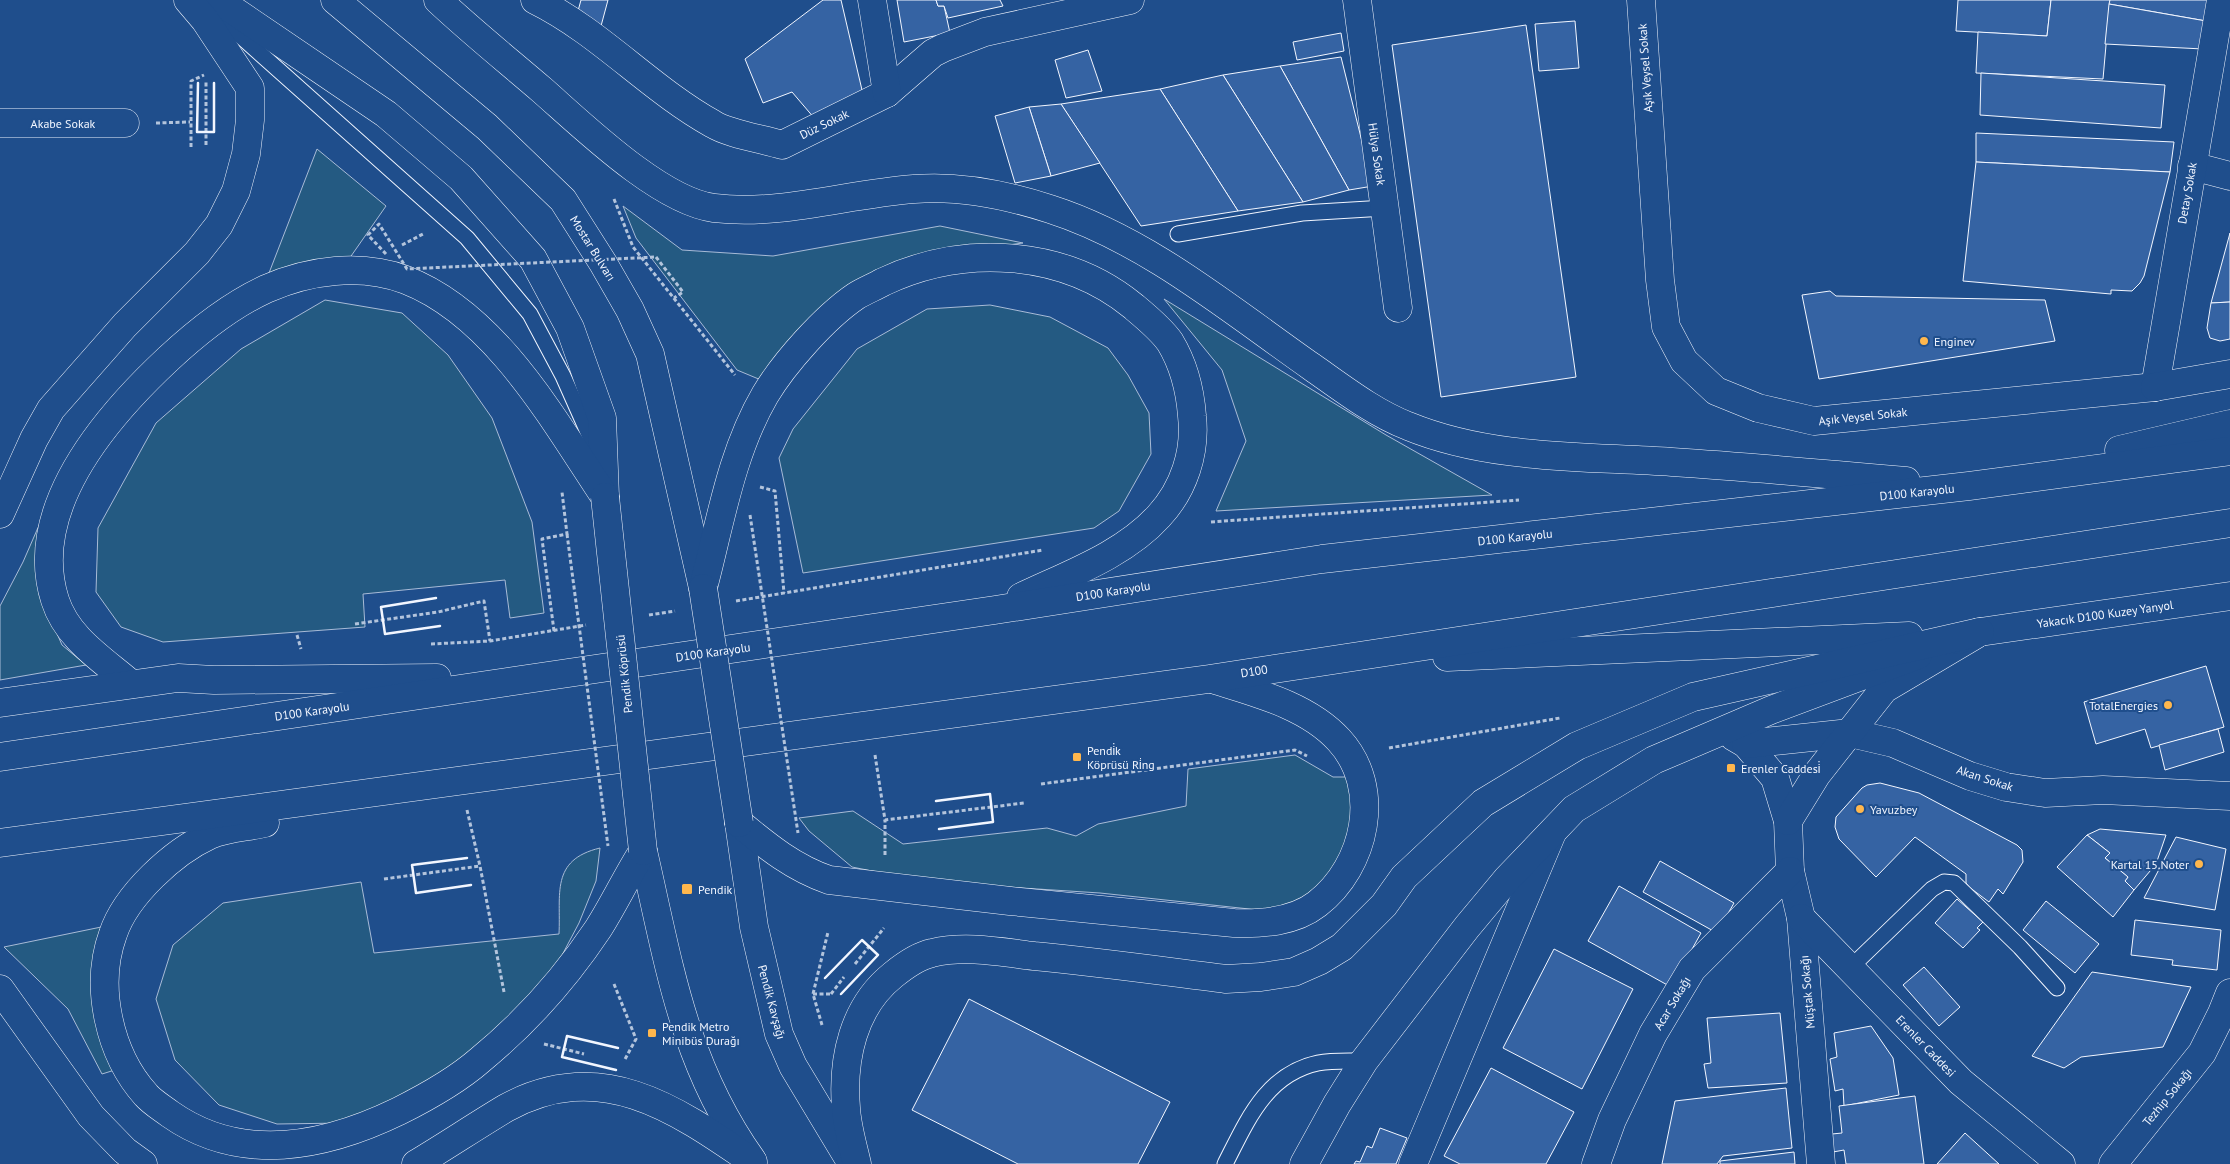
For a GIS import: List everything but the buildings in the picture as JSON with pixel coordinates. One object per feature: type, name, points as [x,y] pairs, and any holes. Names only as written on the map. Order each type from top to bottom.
[{"type":"main road","points":[[0,514],[34,439],[51,409],[125,325],[197,253],[219,225],[236,191],[246,154],[250,120],[250,88],[206,20],[188,0]]},
{"type":"main road","points":[[218,0],[386,114],[461,178],[533,259],[570,328],[602,418],[605,497]]},
{"type":"main road","name":"Mostar Bulvarı","points":[[335,0],[487,127],[563,200],[603,263],[630,310],[650,354],[703,588]]},
{"type":"main road","points":[[438,0],[637,169],[680,198],[710,208],[780,209],[920,188],[981,191],[1044,207],[1088,222],[1148,253],[1352,395],[1415,428],[1464,443],[1517,453],[1674,462],[1969,486],[2230,424]]},
{"type":"main road","name":"Düz Sokak","points":[[536,0],[561,13],[650,81],[714,126],[782,145],[887,93],[933,53],[985,32],[1130,0]]},
{"type":"main road","points":[[872,0],[887,93]]},
{"type":"main road","name":"Hülya Sokak","points":[[1357,0],[1398,308]]},
{"type":"main road","name":"Aşık Veysel Sokak","points":[[1641,0],[1660,280],[1666,326],[1684,361],[1716,391],[1758,408],[1814,421],[2155,386],[2230,374]]},
{"type":"main road","name":"Detay Sokak","points":[[2155,386],[2221,0]]},
{"type":"main road","name":"Akabe Sokak","points":[[0,123],[125,123]]},
{"type":"main road","points":[[2192,166],[2230,176]]},
{"type":"main road","points":[[995,610],[1097,560],[1130,541],[1159,516],[1179,488],[1190,464],[1193,426],[1190,390],[1181,363],[1168,340],[1142,312],[1113,289],[1081,274],[1046,262],[1008,258],[967,258],[929,265],[895,277],[857,295],[823,324],[797,353],[765,395],[745,439],[703,588],[739,823],[784,860],[829,880],[1010,901],[1234,922],[1249,923],[1287,919],[1317,904],[1339,880],[1351,863],[1363,831],[1365,816],[1366,803],[1361,779],[1350,752],[1321,722],[1272,699],[1208,678]]},
{"type":"main road","points":[[131,684],[88,649],[67,627],[54,599],[50,573],[50,539],[58,510],[73,473],[94,439],[122,404],[191,339],[224,312],[266,289],[304,277],[340,269],[380,272],[408,281],[446,302],[497,345],[548,412],[605,497]]},
{"type":"main road","name":"D100 Karayolu","points":[[0,756],[995,610],[1322,559],[1969,486],[2230,450]]},
{"type":"main road","name":"Pendik Köprüsü","points":[[605,497],[643,850],[673,985],[687,1035],[714,1099],[731,1130],[754,1163]]},
{"type":"main road","name":"D100","points":[[0,842],[1208,678],[2230,523]]},
{"type":"main road","name":"Yakacık D100 Kuzey Yanyol","points":[[1980,632],[2230,596]]},
{"type":"main road","points":[[1300,663],[1980,632]]},
{"type":"main road","points":[[1788,821],[1818,774],[1884,689],[1980,632]]},
{"type":"main road","points":[[1304,1164],[1336,1104],[1364,1061],[1467,927],[1574,808],[1654,760],[1735,737],[1771,710],[1980,632]]},
{"type":"main road","points":[[857,1164],[846,1108],[848,1058],[852,1036],[864,1006],[880,986],[904,966],[930,953],[957,949],[1009,953],[1226,978],[1294,972],[1319,961],[1342,947],[1384,905],[1404,877],[1483,803],[1576,746],[1693,697],[1980,632]]},
{"type":"main road","points":[[0,703],[178,678],[214,680],[544,676]]},
{"type":"main road","name":"Akan Sokak","points":[[1735,737],[1850,733],[1893,743],[1970,776],[2006,787],[2045,793],[2103,790],[2230,796]]},
{"type":"main road","name":"Müştak Sokağı","points":[[1735,737],[1774,778],[1788,821],[1790,871],[1801,918],[1821,1164]]},
{"type":"main road","points":[[461,780],[211,835],[150,878],[129,904],[113,933],[106,964],[105,990],[110,1030],[124,1061],[146,1096],[185,1125],[221,1140],[247,1145],[309,1144],[343,1136],[384,1118],[445,1086],[480,1061],[514,1029],[581,953],[617,899],[643,850]]},
{"type":"main road","name":"Pendik Kavşağı","points":[[739,823],[754,926],[779,1034],[793,1066],[852,1164]]},
{"type":"main road","points":[[1413,1164],[1552,832]]},
{"type":"main road","name":"Acar Sokağı","points":[[1596,1164],[1612,1120],[1653,1034],[1692,969],[1790,871]]},
{"type":"main road","name":"Erenler Caddesi","points":[[1801,918],[1961,1082],[2057,1162]]},
{"type":"main road","points":[[0,989],[91,1116],[125,1151],[143,1164]]},
{"type":"main road","name":"Tezhip Sokağı","points":[[2113,1164],[2202,1053],[2230,992]]},
{"type":"main road","points":[[2202,1053],[2230,1044]]},
{"type":"main road","points":[[416,1164],[507,1108],[538,1095],[575,1087],[604,1088],[635,1094],[697,1125],[754,1163]]},
{"type":"lane","points":[[201,0],[467,238],[530,314],[563,376],[591,439],[605,497]]},
{"type":"lane","points":[[1178,234],[1302,213],[1385,208]]},
{"type":"lane","points":[[1850,968],[1932,890],[1944,882],[1954,883],[2020,947],[2057,988]]},
{"type":"lane","points":[[1225,1164],[1266,1092],[1278,1081],[1290,1073],[1320,1062],[1364,1061]]},
{"type":"path","points":[[191,147],[192,81],[207,74]]},
{"type":"path","points":[[206,84],[206,145]]},
{"type":"path","points":[[614,199],[633,247],[735,375]]},
{"type":"path","points":[[428,231],[386,254],[368,235],[379,224],[407,269],[656,256],[684,292],[673,298]]},
{"type":"path","points":[[760,487],[775,491],[784,593]]},
{"type":"path","points":[[1211,522],[1519,500]]},
{"type":"path","points":[[750,515],[798,832]]},
{"type":"path","points":[[567,534],[608,846]]},
{"type":"path","points":[[542,539],[554,631]]},
{"type":"path","points":[[355,624],[438,612],[484,601],[490,641]]},
{"type":"path","points":[[1389,748],[1562,718]]},
{"type":"path","points":[[870,725],[885,820],[885,857]]},
{"type":"path","points":[[1042,784],[1295,750],[1311,758]]},
{"type":"path","points":[[461,780],[480,866],[504,992]]},
{"type":"path","points":[[885,820],[1024,803]]},
{"type":"path","points":[[384,879],[480,866]]},
{"type":"path","points":[[854,965],[884,928]]},
{"type":"path","points":[[823,1027],[813,994],[828,932]]},
{"type":"path","points":[[830,994],[848,972]]},
{"type":"path","points":[[614,984],[636,1039],[624,1063],[614,1061]]},
{"type":"path","points":[[536,1043],[585,1054]]},
{"type":"shaded area","points":[[317,149],[386,206],[349,259],[269,273]]},
{"type":"shaded area","points":[[623,206],[682,250],[773,256],[940,226],[1023,243],[907,258],[761,380],[737,370],[636,238]]},
{"type":"shaded area","points":[[1164,299],[1386,435],[1492,495],[1216,511],[1246,441],[1222,370]]},
{"type":"shaded area","points":[[325,300],[402,313],[448,355],[492,418],[532,522],[544,613],[510,618],[505,580],[363,594],[365,627],[163,642],[121,627],[96,592],[98,528],[156,423],[241,349]]},
{"type":"shaded area","points":[[990,305],[1050,317],[1108,348],[1128,375],[1149,413],[1151,454],[1119,511],[1094,528],[803,573],[779,458],[793,429],[857,349],[927,309]]},
{"type":"shaded area","points":[[47,507],[51,620],[62,645],[86,665],[0,680],[0,606],[23,562]]},
{"type":"shaded area","points":[[1295,755],[1333,777],[1353,777],[1360,823],[1341,871],[1302,901],[1268,911],[1100,893],[928,882],[852,867],[809,831],[799,818],[853,811],[903,844],[1047,828],[1076,836],[1098,824],[1186,806],[1188,769]]},
{"type":"shaded area","points":[[600,848],[596,881],[579,923],[560,959],[506,1024],[422,1091],[344,1123],[277,1124],[219,1105],[175,1060],[156,999],[173,945],[223,903],[361,882],[374,953],[559,934],[560,892],[566,870],[573,861],[584,854]]},
{"type":"shaded area","points":[[111,925],[118,1069],[102,1074],[68,1009],[4,947]]},
{"type":"wall","points":[[198,83],[197,132],[214,132],[214,83]]},
{"type":"wall","points":[[436,598],[381,607],[385,634],[440,626]]},
{"type":"wall","points":[[936,801],[990,794],[993,822],[939,829]]},
{"type":"wall","points":[[467,858],[412,865],[416,893],[471,885]]},
{"type":"wall","points":[[825,978],[862,940],[878,955],[841,994]]},
{"type":"wall","points":[[616,1070],[562,1057],[567,1036],[618,1048]]},
{"type":"place","name":"Enginev","points":[[1924,341]]},
{"type":"place","name":"TotalEnergies","points":[[2168,705]]},
{"type":"place","name":"Pendi̇k Köprüsü Ri̇ng","points":[[1077,757]]},
{"type":"place","name":"Erenler Caddesi̇","points":[[1731,768]]},
{"type":"place","name":"Yavuzbey","points":[[1860,809]]},
{"type":"place","name":"Kartal 15.Noter","points":[[2199,864]]},
{"type":"place","name":"Pendik","points":[[687,889]]},
{"type":"place","name":"Pendik Metro Minibüs Durağı","points":[[652,1033]]}]
